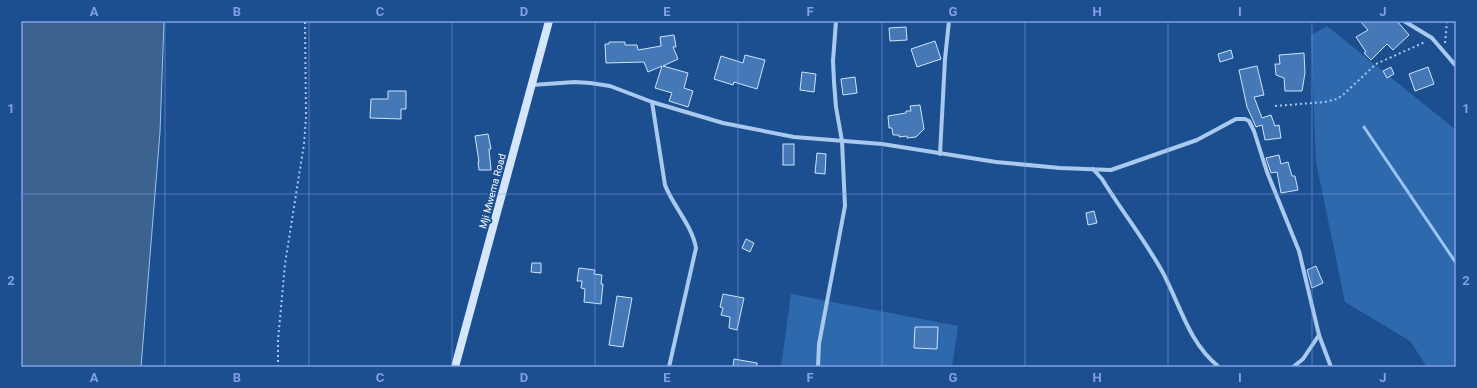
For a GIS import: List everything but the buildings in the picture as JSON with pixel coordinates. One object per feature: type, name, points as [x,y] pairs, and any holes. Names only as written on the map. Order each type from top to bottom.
[{"type":"main road","name":"Mji Mwema Road","points":[[455,367],[549,21]]},
{"type":"street","points":[[818,367],[819,344],[845,206],[842,141],[836,107],[834,82],[833,60],[836,21]]},
{"type":"street","points":[[940,154],[945,59],[949,21]]},
{"type":"street","points":[[1404,21],[1432,38],[1456,66]]},
{"type":"street","points":[[532,85],[575,82],[610,86],[652,102],[722,123],[794,137],[882,144],[940,154],[1034,166],[1111,170],[1197,140],[1236,119],[1245,119],[1249,121],[1254,131],[1266,172],[1299,251],[1318,335],[1331,367]]},
{"type":"street","points":[[652,102],[665,184],[668,193],[689,228],[696,248],[669,367]]},
{"type":"street","points":[[1093,169],[1102,179],[1162,271],[1194,340],[1205,354],[1219,367]]},
{"type":"street","points":[[1293,367],[1303,359],[1318,335]]},
{"type":"path","points":[[278,367],[278,340],[285,264],[304,144],[306,117],[305,21]]},
{"type":"path","points":[[1444,53],[1447,21]]},
{"type":"path","points":[[1275,106],[1325,102],[1337,99],[1376,64],[1432,38]]},
{"type":"shaded area","points":[[21,21],[164,21],[160,132],[141,367],[21,367]]},
{"type":"shaded area","points":[[1327,26],[1456,130],[1456,367],[1427,367],[1410,341],[1345,302],[1316,162],[1311,35]]},
{"type":"shaded area","points":[[791,294],[958,326],[952,367],[781,367]]},
{"type":"waterway","points":[[1364,127],[1456,263]]}]
